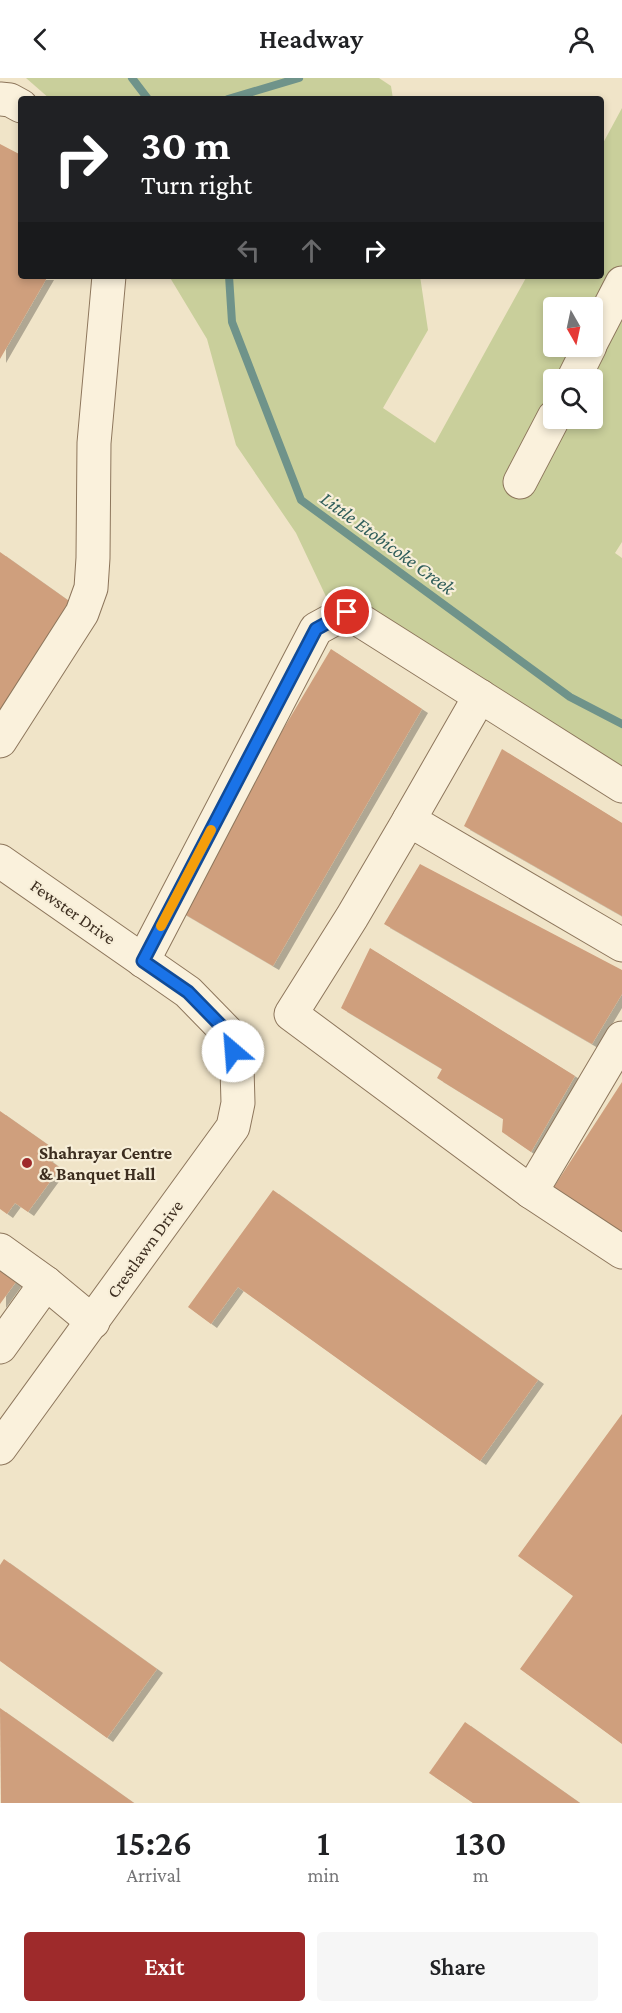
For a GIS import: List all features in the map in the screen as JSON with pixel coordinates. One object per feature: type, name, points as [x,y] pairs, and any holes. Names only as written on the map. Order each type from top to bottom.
[{"type":"street","points":[[0,99],[10,100],[18,104]]},
{"type":"street","points":[[0,741],[82,613],[91,588],[94,442],[109,279]]},
{"type":"street","points":[[603,320],[622,283]]},
{"type":"street","points":[[520,482],[548,429]]},
{"type":"street","points":[[143,961],[316,629],[347,612],[622,786]]},
{"type":"street","points":[[480,696],[352,916],[291,1014],[531,1192],[622,1252]]},
{"type":"street","points":[[409,820],[622,945]]},
{"type":"street","name":"Fewster Drive","points":[[0,861],[188,992],[229,1034]]},
{"type":"street","name":"Crestlawn Drive","points":[[0,1448],[232,1127],[238,1103],[237,1068],[229,1034]]},
{"type":"street","points":[[531,1192],[622,1038]]},
{"type":"street","points":[[0,1250],[46,1283],[93,1322]]},
{"type":"street","points":[[0,1347],[46,1283]]},
{"type":"green space","points":[[26,78],[379,78],[391,86],[393,96],[47,96]]},
{"type":"green space","points":[[622,108],[622,542],[615,553],[622,558],[622,776],[338,622],[296,533],[236,445],[207,339],[171,279],[420,279],[428,330],[383,408],[435,443],[525,279],[604,279],[604,141]]},
{"type":"building","points":[[0,144],[18,153],[18,279],[46,279],[0,359]]},
{"type":"building","points":[[0,552],[69,601],[0,718]]},
{"type":"building","points":[[331,649],[422,709],[273,966],[176,909]]},
{"type":"building","points":[[502,749],[622,823],[622,916],[464,826]]},
{"type":"building","points":[[420,864],[622,970],[622,994],[592,1044],[384,924]]},
{"type":"building","points":[[370,948],[575,1076],[531,1152],[502,1132],[503,1119],[437,1078],[442,1069],[341,1008]]},
{"type":"building","points":[[622,1082],[622,1239],[550,1193]]},
{"type":"building","name":"Shahrayar Centre & Banquet Hall","points":[[0,1111],[54,1149],[47,1158],[60,1168],[28,1212],[15,1203],[7,1214],[0,1209]]},
{"type":"building","points":[[273,1190],[538,1380],[480,1461],[238,1287],[211,1324],[188,1307]]},
{"type":"building","points":[[0,1255],[23,1272],[0,1304]]},
{"type":"building","points":[[622,1414],[622,1744],[520,1669],[573,1596],[518,1556]]},
{"type":"building","points":[[4,1559],[157,1669],[107,1738],[0,1661],[0,1565]]},
{"type":"building","points":[[0,1708],[134,1803],[1,1803]]},
{"type":"building","points":[[465,1722],[580,1803],[473,1803],[429,1773]]},
{"type":"waterway","name":"Little Etobicoke Creek","points":[[132,78],[146,96]]},
{"type":"waterway","points":[[238,96],[299,78]]},
{"type":"waterway","name":"Little Etobicoke Creek","points":[[229,279],[232,322],[301,500],[570,697],[622,724]]},
{"type":"slow traffic","points":[[161,926],[211,830]]},
{"type":"place","name":"Shahrayar Centre & Banquet Hall","points":[[27,1163]]},
{"type":"route","points":[[233,1051],[229,1034],[188,992],[143,961],[316,629],[347,612]]}]
